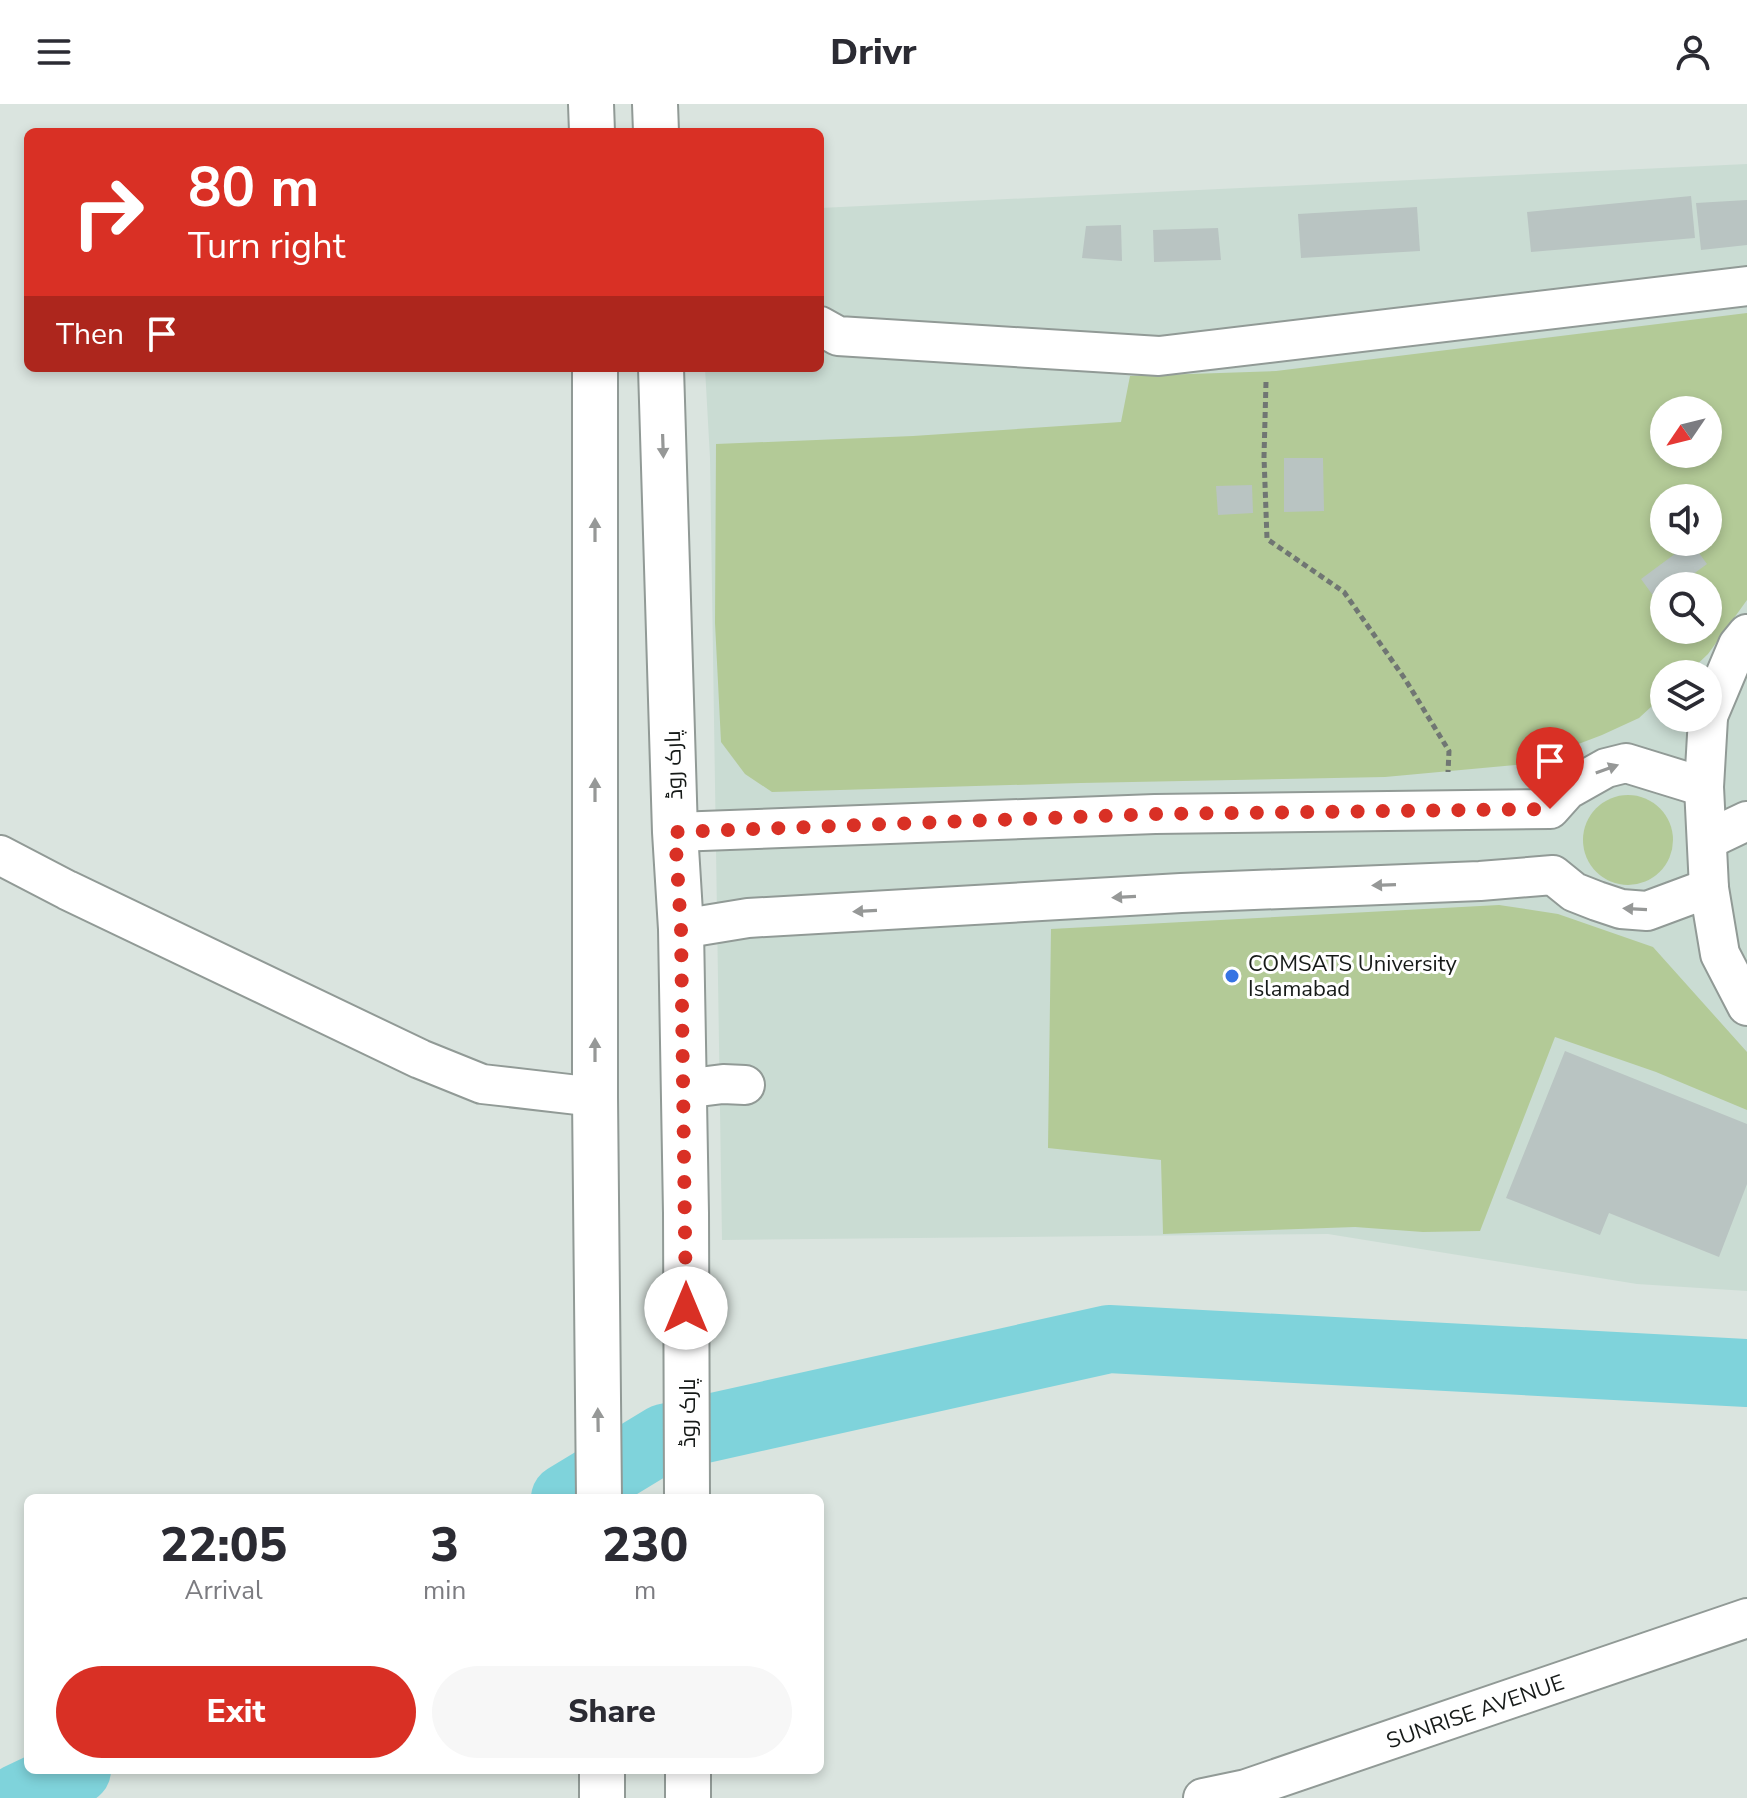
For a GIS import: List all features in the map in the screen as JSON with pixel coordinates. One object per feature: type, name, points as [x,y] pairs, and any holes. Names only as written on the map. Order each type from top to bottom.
[{"type":"main road","points":[[591,104],[592,128]]},
{"type":"main road","points":[[655,104],[656,128]]},
{"type":"main road","points":[[595,372],[595,1097],[599,1494]]},
{"type":"main road","name":"پارک روڈ","points":[[661,372],[675,832],[681,929],[687,1494]]},
{"type":"main road","points":[[602,1774],[602,1798]]},
{"type":"main road","points":[[688,1774],[688,1798]]},
{"type":"street","points":[[824,328],[838,336],[1159,356],[1747,286]]},
{"type":"street","points":[[1722,683],[1738,645],[1747,634]]},
{"type":"street","points":[[1707,732],[1704,787],[1709,888],[1720,954],[1747,1006]]},
{"type":"street","points":[[675,832],[1155,814],[1550,809],[1567,790],[1588,777],[1626,763],[1704,787]]},
{"type":"street","points":[[1707,840],[1747,821]]},
{"type":"street","points":[[0,855],[420,1059],[482,1084],[595,1097]]},
{"type":"street","points":[[681,929],[748,918],[1553,875],[1574,892],[1597,901],[1621,909],[1647,911],[1709,888]]},
{"type":"street","points":[[683,1089],[723,1084],[745,1085]]},
{"type":"street","name":"SUNRISE AVENUE","points":[[1203,1798],[1246,1789],[1747,1618]]},
{"type":"path","points":[[1260,345],[1266,374],[1264,457],[1267,539],[1344,592],[1405,679],[1449,751]]},
{"type":"shaded area","name":"COMSATS University Islamabad","points":[[1747,164],[1747,1291],[1637,1284],[1328,1234],[722,1240],[710,458],[705,372],[824,372],[824,208]]},
{"type":"green space","points":[[1747,313],[1747,600],[1722,635],[1722,572],[1650,572],[1650,644],[1715,644],[1702,660],[1650,660],[1650,708],[1639,718],[1526,764],[1385,777],[772,792],[745,774],[721,742],[715,623],[716,444],[913,436],[1121,422],[1130,376],[1276,371]]},
{"type":"green space","points":[[1628,795],[1645,798],[1660,808],[1670,823],[1673,840],[1670,857],[1660,872],[1645,882],[1628,885],[1611,882],[1596,872],[1586,857],[1583,840],[1586,823],[1596,808],[1611,798]]},
{"type":"green space","points":[[1499,905],[1558,914],[1653,947],[1747,1052],[1747,1110],[1656,1072],[1555,1037],[1480,1231],[1423,1232],[1355,1227],[1163,1234],[1161,1160],[1048,1148],[1051,929]]},
{"type":"building","points":[[1691,196],[1695,238],[1531,252],[1527,212]]},
{"type":"building","points":[[1747,200],[1747,245],[1701,250],[1696,203]]},
{"type":"building","points":[[1417,207],[1420,251],[1301,258],[1298,214]]},
{"type":"building","points":[[1121,225],[1122,261],[1082,258],[1086,226]]},
{"type":"building","points":[[1218,228],[1221,260],[1154,262],[1153,230]]},
{"type":"building","points":[[1284,458],[1323,458],[1324,511],[1284,512]]},
{"type":"building","points":[[1252,485],[1253,513],[1218,515],[1216,486]]},
{"type":"building","points":[[1672,556],[1701,556],[1707,564],[1696,572],[1650,572]]},
{"type":"building","points":[[1650,572],[1650,591],[1641,579]]},
{"type":"building","points":[[1565,1051],[1747,1124],[1747,1184],[1719,1257],[1609,1213],[1600,1235],[1506,1198]]},
{"type":"waterway","points":[[572,1494],[664,1438],[1109,1339],[1747,1373]]},
{"type":"waterway","points":[[18,1798],[69,1774]]},
{"type":"place","name":"COMSATS University Islamabad","points":[[1232,976]]},
{"type":"route","points":[[686,1308],[681,929],[675,832],[1155,814],[1550,809]]}]
